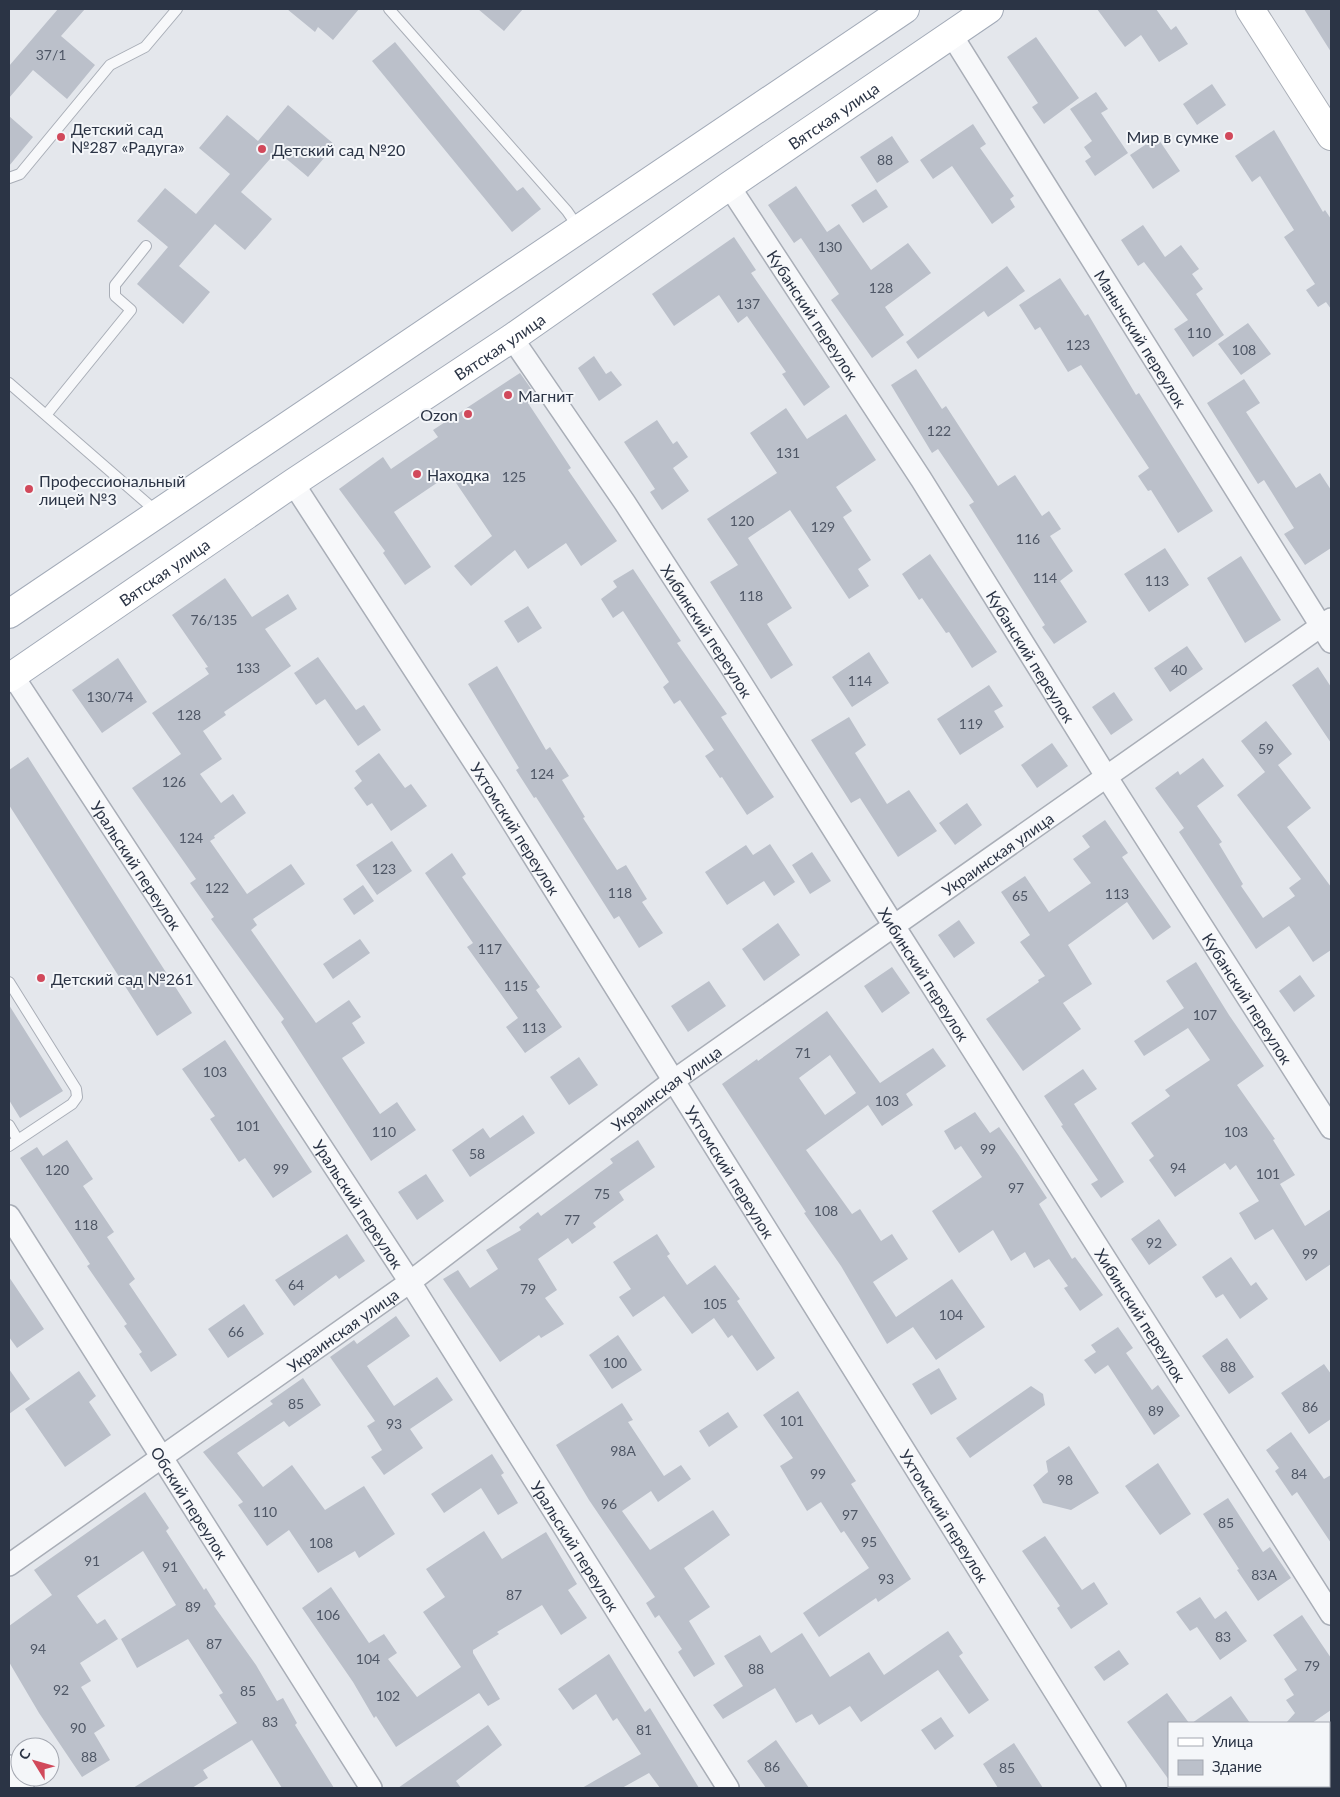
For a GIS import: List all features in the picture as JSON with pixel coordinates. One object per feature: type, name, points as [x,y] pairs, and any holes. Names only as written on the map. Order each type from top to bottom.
[{"type":"main road","points":[[9,614],[157,512],[906,9]]},
{"type":"main road","name":"Вятская улица","points":[[11,677],[293,483],[512,338],[729,186],[989,9]]},
{"type":"main road","points":[[1250,9],[1331,136]]},
{"type":"street","name":"Манычский переулок","points":[[951,34],[1328,629]]},
{"type":"street","name":"Кубанский переулок","points":[[729,186],[922,480],[1106,776],[1331,1128]]},
{"type":"street","name":"Хибинский переулок","points":[[512,338],[625,503],[707,628],[1331,1614]]},
{"type":"street","name":"Ухтомский переулок","points":[[293,483],[491,788],[1115,1788]]},
{"type":"street","name":"Украинская улица","points":[[9,1565],[410,1282],[673,1081],[1106,776],[1328,629]]},
{"type":"street","name":"Уральский переулок","points":[[11,677],[410,1282],[728,1788]]},
{"type":"street","name":"Обский переулок","points":[[9,1216],[371,1788]]},
{"type":"street","points":[[9,1766],[23,1788]]},
{"type":"lane","points":[[9,178],[20,174],[110,65],[144,48],[177,9]]},
{"type":"lane","points":[[389,9],[567,211],[579,228]]},
{"type":"lane","points":[[46,415],[131,310],[115,296],[115,284],[146,246]]},
{"type":"lane","points":[[9,383],[157,512]]},
{"type":"lane","points":[[9,982],[76,1089],[77,1097],[72,1104],[9,1146]]},
{"type":"lane","points":[[9,1125],[18,1140]]},
{"type":"building","points":[[58,9],[85,9],[61,36],[95,65],[67,99],[33,70],[9,98],[9,66]]},
{"type":"building","points":[[287,9],[359,9],[333,40],[318,27],[315,32]]},
{"type":"building","points":[[478,9],[523,9],[504,31]]},
{"type":"building","points":[[1097,9],[1156,9],[1171,30],[1176,26],[1188,44],[1159,62],[1141,35],[1125,47]]},
{"type":"building","points":[[1304,9],[1331,9],[1331,52]]},
{"type":"building","points":[[1036,37],[1079,98],[1044,124],[1032,107],[1038,103],[1007,57]]},
{"type":"building","points":[[395,42],[517,191],[523,187],[541,209],[512,232],[372,61]]},
{"type":"building","points":[[1212,84],[1226,105],[1197,125],[1183,104]]},
{"type":"building","points":[[1096,92],[1108,109],[1101,113],[1128,153],[1095,176],[1085,161],[1091,157],[1084,147],[1092,141],[1070,109]]},
{"type":"building","points":[[288,105],[335,145],[308,177],[277,151],[241,192],[272,219],[245,250],[215,224],[179,266],[210,292],[183,324],[137,284],[168,247],[137,221],[165,188],[196,214],[230,174],[199,148],[227,115],[258,141]]},
{"type":"building","points":[[9,116],[33,137],[9,166]]},
{"type":"building","points":[[973,124],[986,144],[980,148],[1014,196],[1010,199],[1015,207],[992,224],[952,166],[933,179],[920,160]]},
{"type":"building","points":[[1274,130],[1323,212],[1325,210],[1331,219],[1331,309],[1326,302],[1318,307],[1306,290],[1315,284],[1284,237],[1294,230],[1260,176],[1252,182],[1235,156]]},
{"type":"building","points":[[892,136],[909,162],[877,183],[860,157]]},
{"type":"building","points":[[1157,137],[1180,171],[1153,189],[1130,155]]},
{"type":"building","points":[[796,186],[827,232],[839,224],[871,270],[908,243],[931,273],[885,307],[904,335],[872,358],[831,300],[839,294],[801,238],[794,243],[768,205]]},
{"type":"building","points":[[876,189],[888,207],[863,223],[851,205]]},
{"type":"building","points":[[1143,225],[1165,257],[1181,245],[1199,269],[1192,274],[1203,289],[1196,294],[1224,335],[1193,357],[1174,329],[1188,320],[1144,262],[1138,266],[1121,240]]},
{"type":"building","points":[[734,237],[756,270],[751,273],[830,387],[804,406],[782,374],[786,372],[747,316],[738,323],[719,295],[674,326],[652,294]]},
{"type":"building","points":[[1007,266],[1025,291],[988,317],[984,311],[918,359],[906,342]]},
{"type":"building","points":[[1060,278],[1085,316],[1088,314],[1136,395],[1139,393],[1213,511],[1178,533],[1151,490],[1148,491],[1138,476],[1149,468],[1081,365],[1068,372],[1040,327],[1035,330],[1019,305]]},
{"type":"building","points":[[1248,323],[1271,354],[1241,375],[1218,344]]},
{"type":"building","points":[[594,356],[606,374],[611,371],[622,385],[599,401],[578,368]]},
{"type":"building","points":[[916,369],[942,409],[946,406],[998,486],[1015,475],[1042,516],[1049,511],[1061,529],[1050,536],[1073,571],[1060,581],[1087,622],[1054,644],[1042,627],[1045,625],[969,505],[974,502],[938,449],[932,453],[891,385]]},
{"type":"building","points":[[520,373],[537,397],[528,403],[571,468],[568,470],[617,541],[581,566],[566,543],[528,569],[515,550],[471,586],[454,566],[492,536],[450,474],[394,512],[431,567],[405,585],[383,553],[385,551],[339,489],[383,457],[391,469],[438,437],[433,430]]},
{"type":"building","points":[[1244,379],[1260,403],[1246,412],[1296,488],[1320,473],[1331,490],[1331,548],[1305,565],[1284,534],[1294,528],[1264,480],[1258,484],[1207,403]]},
{"type":"building","points":[[786,408],[807,439],[846,414],[876,460],[836,487],[852,511],[843,517],[871,560],[858,569],[869,586],[849,599],[790,510],[748,538],[792,608],[767,624],[793,665],[771,679],[710,582],[738,565],[707,519],[777,473],[750,433]]},
{"type":"building","points":[[657,420],[673,444],[677,441],[688,457],[673,468],[689,491],[662,510],[650,492],[655,489],[624,442]]},
{"type":"building","points":[[1165,548],[1189,585],[1149,612],[1124,574]]},
{"type":"building","points":[[930,554],[997,652],[972,668],[949,632],[946,633],[922,598],[919,600],[902,574]]},
{"type":"building","points":[[1241,556],[1281,620],[1245,643],[1207,578]]},
{"type":"building","points":[[633,569],[681,641],[677,643],[727,714],[721,717],[774,797],[747,815],[722,777],[720,778],[705,756],[714,750],[680,700],[674,704],[663,687],[669,682],[623,611],[613,618],[601,599],[617,587],[613,581]]},
{"type":"building","points":[[225,578],[252,617],[288,594],[297,609],[265,629],[291,666],[224,712],[226,715],[203,731],[222,759],[200,774],[221,803],[233,794],[246,813],[210,841],[247,894],[291,864],[305,884],[253,919],[257,925],[251,930],[316,1023],[349,1000],[361,1017],[352,1023],[365,1043],[342,1058],[380,1114],[397,1102],[416,1130],[371,1161],[281,1022],[284,1019],[211,919],[214,917],[190,883],[196,879],[132,788],[181,754],[152,713],[209,674],[205,668],[208,667],[172,615]]},
{"type":"building","points":[[528,606],[542,628],[518,643],[504,621]]},
{"type":"building","points":[[1187,646],[1203,669],[1170,692],[1154,668]]},
{"type":"building","points":[[869,652],[889,683],[852,707],[832,677]]},
{"type":"building","points":[[318,657],[356,710],[364,705],[381,730],[358,746],[325,699],[316,705],[294,673]]},
{"type":"building","points":[[118,658],[147,702],[102,733],[72,690]]},
{"type":"building","points":[[497,666],[546,750],[550,747],[569,776],[562,780],[585,817],[583,818],[617,870],[626,865],[647,899],[642,902],[663,933],[639,948],[619,916],[614,919],[536,797],[534,798],[516,770],[519,768],[468,684]]},
{"type":"building","points":[[1318,667],[1331,687],[1331,743],[1292,685]]},
{"type":"building","points":[[989,685],[1003,706],[994,711],[1004,727],[960,755],[937,719]]},
{"type":"building","points":[[1114,692],[1133,720],[1111,735],[1092,707]]},
{"type":"building","points":[[849,717],[866,745],[855,753],[887,804],[909,790],[937,831],[898,857],[860,798],[851,803],[811,740]]},
{"type":"building","points":[[1266,721],[1292,754],[1278,765],[1311,808],[1287,827],[1331,887],[1331,950],[1313,962],[1289,926],[1256,949],[1179,832],[1184,828],[1155,788],[1178,771],[1180,775],[1203,758],[1224,786],[1197,806],[1222,842],[1219,844],[1243,884],[1241,886],[1263,918],[1295,896],[1289,888],[1301,879],[1237,795],[1265,772],[1241,741]]},
{"type":"building","points":[[1052,743],[1068,766],[1037,788],[1021,765]]},
{"type":"building","points":[[379,753],[405,788],[411,784],[427,806],[391,831],[372,803],[367,806],[354,788],[362,781],[355,771]]},
{"type":"building","points":[[28,757],[192,1013],[157,1036],[9,805],[9,770]]},
{"type":"building","points":[[967,803],[982,825],[955,845],[939,823]]},
{"type":"building","points":[[1105,820],[1128,853],[1122,857],[1171,927],[1153,940],[1127,902],[1068,945],[1092,984],[1063,1003],[1081,1029],[1023,1071],[986,1019],[1045,976],[1020,942],[1030,935],[1001,892],[1025,876],[1049,912],[1091,883],[1073,859],[1090,847],[1082,836]]},
{"type":"building","points":[[392,841],[412,871],[377,895],[356,865]]},
{"type":"building","points":[[770,844],[795,882],[774,896],[764,881],[727,905],[705,872],[746,845],[753,855]]},
{"type":"building","points":[[812,852],[831,881],[810,894],[792,865]]},
{"type":"building","points":[[452,853],[466,874],[462,877],[540,987],[536,990],[562,1027],[525,1053],[506,1027],[518,1018],[467,947],[473,943],[425,873]]},
{"type":"building","points":[[363,885],[374,901],[354,915],[343,899]]},
{"type":"building","points":[[959,920],[975,943],[954,958],[938,935]]},
{"type":"building","points":[[778,923],[800,955],[764,981],[742,949]]},
{"type":"building","points":[[360,939],[370,953],[333,979],[323,964]]},
{"type":"building","points":[[1196,962],[1264,1066],[1237,1085],[1275,1139],[1273,1140],[1295,1175],[1280,1184],[1305,1226],[1331,1209],[1331,1264],[1306,1281],[1273,1229],[1255,1240],[1239,1213],[1259,1201],[1236,1165],[1230,1170],[1225,1163],[1175,1197],[1149,1160],[1154,1156],[1131,1123],[1170,1096],[1165,1090],[1210,1060],[1188,1028],[1144,1056],[1134,1041],[1184,1008],[1166,981]]},
{"type":"building","points":[[892,967],[910,993],[882,1013],[864,986]]},
{"type":"building","points":[[1300,975],[1315,996],[1294,1012],[1279,991]]},
{"type":"building","points":[[709,981],[726,1006],[688,1032],[671,1006]]},
{"type":"building","points":[[9,1005],[63,1091],[20,1118],[9,1100]]},
{"type":"building","points":[[827,1011],[880,1083],[933,1048],[946,1066],[906,1094],[913,1105],[882,1126],[868,1105],[806,1150],[852,1214],[860,1209],[881,1241],[892,1234],[908,1259],[873,1282],[896,1317],[952,1279],[985,1327],[936,1360],[913,1327],[887,1344],[841,1266],[804,1213],[806,1212],[722,1084],[757,1059],[758,1061]],"holes":[[[830,1055],[856,1093],[825,1115],[799,1078]]]},
{"type":"building","points":[[225,1040],[312,1172],[273,1198],[245,1158],[239,1162],[210,1119],[215,1116],[182,1069]]},
{"type":"building","points":[[579,1057],[598,1085],[569,1105],[550,1077]]},
{"type":"building","points":[[1083,1069],[1097,1089],[1074,1104],[1124,1182],[1101,1198],[1091,1184],[1098,1180],[1061,1126],[1063,1125],[1044,1096]]},
{"type":"building","points":[[975,1112],[990,1133],[999,1127],[1018,1154],[1047,1198],[1039,1204],[1072,1259],[1075,1257],[1103,1295],[1080,1311],[1064,1288],[1068,1286],[1049,1259],[1034,1268],[1025,1252],[1011,1261],[993,1230],[959,1253],[932,1211],[982,1177],[961,1146],[955,1150],[944,1131]]},
{"type":"building","points":[[523,1115],[535,1133],[470,1177],[452,1150],[483,1128],[490,1138]]},
{"type":"building","points":[[67,1140],[93,1179],[83,1186],[114,1232],[107,1237],[135,1279],[129,1284],[177,1355],[151,1372],[139,1354],[142,1352],[124,1326],[127,1324],[87,1266],[90,1264],[20,1158],[37,1147],[43,1156]]},
{"type":"building","points":[[638,1140],[655,1167],[619,1192],[624,1200],[593,1223],[596,1227],[572,1244],[568,1238],[538,1259],[557,1290],[545,1298],[564,1324],[541,1338],[539,1335],[500,1362],[443,1279],[458,1270],[470,1288],[498,1269],[486,1250],[521,1230],[519,1227],[538,1212],[541,1216],[613,1163],[610,1159]]},
{"type":"building","points":[[426,1174],[444,1201],[417,1220],[398,1192]]},
{"type":"building","points":[[1159,1219],[1177,1245],[1149,1265],[1131,1239]]},
{"type":"building","points":[[347,1234],[365,1261],[339,1279],[336,1275],[294,1306],[275,1280]]},
{"type":"building","points":[[657,1234],[670,1254],[667,1256],[687,1285],[715,1265],[740,1299],[737,1301],[775,1358],[757,1371],[732,1335],[728,1338],[714,1318],[692,1334],[664,1296],[633,1317],[619,1297],[631,1289],[613,1262]]},
{"type":"building","points":[[1231,1257],[1251,1286],[1256,1282],[1268,1299],[1240,1319],[1223,1294],[1216,1298],[1202,1277]]},
{"type":"building","points":[[9,1277],[44,1329],[17,1348],[9,1337]]},
{"type":"building","points":[[244,1304],[264,1334],[228,1358],[208,1329]]},
{"type":"building","points":[[396,1316],[410,1336],[367,1366],[394,1406],[437,1377],[453,1400],[410,1429],[423,1448],[384,1475],[371,1457],[382,1450],[367,1426],[375,1421],[330,1357],[354,1340],[357,1344]]},
{"type":"building","points":[[1118,1327],[1133,1348],[1126,1353],[1152,1390],[1158,1385],[1180,1416],[1154,1435],[1108,1365],[1095,1374],[1084,1360],[1096,1352],[1091,1345]]},
{"type":"building","points":[[618,1335],[642,1370],[612,1389],[589,1355]]},
{"type":"building","points":[[1227,1338],[1254,1377],[1229,1394],[1202,1356]]},
{"type":"building","points":[[1324,1364],[1331,1374],[1331,1419],[1309,1434],[1281,1393]]},
{"type":"building","points":[[939,1368],[957,1399],[931,1415],[912,1384]]},
{"type":"building","points":[[9,1369],[30,1399],[9,1414]]},
{"type":"building","points":[[79,1371],[96,1396],[89,1402],[111,1435],[65,1467],[25,1409]]},
{"type":"building","points":[[303,1378],[321,1405],[289,1427],[284,1421],[237,1453],[263,1487],[292,1465],[325,1510],[364,1486],[395,1534],[359,1558],[355,1551],[318,1573],[289,1530],[267,1546],[238,1505],[243,1502],[203,1452],[273,1404],[270,1401]]},
{"type":"building","points":[[1031,1386],[1043,1394],[1045,1405],[970,1458],[956,1438]]},
{"type":"building","points":[[798,1391],[856,1481],[851,1484],[911,1579],[878,1602],[876,1598],[819,1637],[803,1613],[869,1568],[844,1531],[841,1533],[821,1502],[807,1511],[780,1466],[793,1458],[763,1415]]},
{"type":"building","points":[[622,1403],[633,1420],[628,1422],[664,1476],[681,1465],[691,1479],[658,1502],[651,1491],[622,1511],[650,1550],[713,1510],[730,1535],[684,1568],[710,1607],[689,1621],[715,1664],[694,1677],[678,1652],[682,1649],[659,1615],[655,1618],[646,1603],[655,1597],[589,1500],[556,1445]]},
{"type":"building","points":[[728,1412],[738,1427],[709,1447],[699,1431]]},
{"type":"building","points":[[1291,1432],[1324,1479],[1331,1475],[1331,1543],[1297,1492],[1292,1496],[1275,1471],[1279,1468],[1266,1450]]},
{"type":"building","points":[[1069,1446],[1099,1493],[1071,1510],[1043,1503],[1033,1485],[1048,1472],[1046,1461]]},
{"type":"building","points":[[492,1454],[504,1473],[501,1475],[518,1503],[498,1515],[481,1488],[444,1513],[431,1494]]},
{"type":"building","points":[[1158,1463],[1191,1514],[1160,1535],[1125,1486]]},
{"type":"building","points":[[145,1492],[169,1528],[166,1531],[204,1590],[206,1588],[216,1604],[214,1606],[256,1665],[277,1701],[283,1698],[297,1723],[295,1725],[334,1788],[282,1788],[252,1740],[203,1770],[208,1778],[192,1788],[133,1788],[237,1723],[219,1695],[223,1693],[188,1639],[137,1668],[121,1639],[176,1605],[143,1551],[77,1596],[97,1624],[105,1619],[118,1639],[80,1663],[91,1681],[81,1687],[105,1726],[94,1733],[110,1760],[82,1777],[60,1744],[60,1737],[55,1737],[9,1662],[9,1626],[52,1595],[34,1570]]},
{"type":"building","points":[[1228,1498],[1263,1552],[1270,1547],[1291,1578],[1258,1601],[1203,1514]]},
{"type":"building","points":[[484,1531],[502,1559],[546,1532],[577,1584],[568,1590],[587,1618],[561,1635],[542,1605],[497,1632],[499,1634],[473,1650],[473,1653],[500,1699],[488,1706],[479,1693],[396,1747],[376,1716],[374,1718],[353,1682],[302,1608],[331,1587],[369,1643],[384,1634],[397,1653],[388,1659],[417,1697],[461,1667],[423,1612],[445,1597],[426,1569]]},
{"type":"building","points":[[1045,1536],[1082,1590],[1094,1582],[1108,1604],[1071,1629],[1057,1608],[1060,1606],[1022,1551]]},
{"type":"building","points":[[1200,1597],[1215,1619],[1226,1611],[1247,1641],[1220,1660],[1197,1627],[1190,1631],[1176,1612]]},
{"type":"building","points":[[1302,1615],[1331,1658],[1331,1710],[1313,1722],[1287,1722],[1295,1713],[1286,1700],[1294,1695],[1284,1679],[1297,1670],[1273,1635]]},
{"type":"building","points":[[948,1631],[963,1653],[959,1656],[989,1700],[969,1714],[938,1670],[861,1722],[850,1706],[819,1725],[812,1714],[796,1723],[775,1688],[723,1719],[713,1705],[743,1686],[724,1656],[760,1635],[771,1653],[802,1633],[830,1677],[869,1652],[884,1675]]},
{"type":"building","points":[[1119,1650],[1129,1664],[1104,1681],[1094,1667]]},
{"type":"building","points":[[609,1654],[645,1712],[650,1708],[699,1788],[660,1788],[649,1773],[622,1788],[582,1788],[641,1754],[617,1718],[613,1721],[596,1694],[573,1710],[558,1689]]},
{"type":"building","points":[[1167,1693],[1188,1722],[1168,1722],[1168,1779],[1127,1722]]},
{"type":"building","points":[[1231,1696],[1249,1722],[1193,1722]]},
{"type":"building","points":[[941,1717],[954,1736],[935,1750],[921,1730]]},
{"type":"building","points":[[488,1725],[502,1745],[456,1781],[461,1788],[398,1788]]},
{"type":"building","points":[[776,1740],[809,1788],[766,1788],[747,1761]]},
{"type":"building","points":[[1014,1743],[1043,1788],[998,1788],[983,1764]]},
{"type":"place","name":"Мир в сумке","points":[[1229,136]]},
{"type":"place","name":"Детский сад №287 «Радуга»","points":[[61,137]]},
{"type":"place","name":"Детский сад №20","points":[[262,149]]},
{"type":"place","name":"Магнит","points":[[508,395]]},
{"type":"place","name":"Ozon","points":[[468,414]]},
{"type":"place","name":"Находка","points":[[417,474]]},
{"type":"place","name":"Профессиональный лицей №3","points":[[29,489]]},
{"type":"place","name":"Детский сад №261","points":[[41,978]]}]
